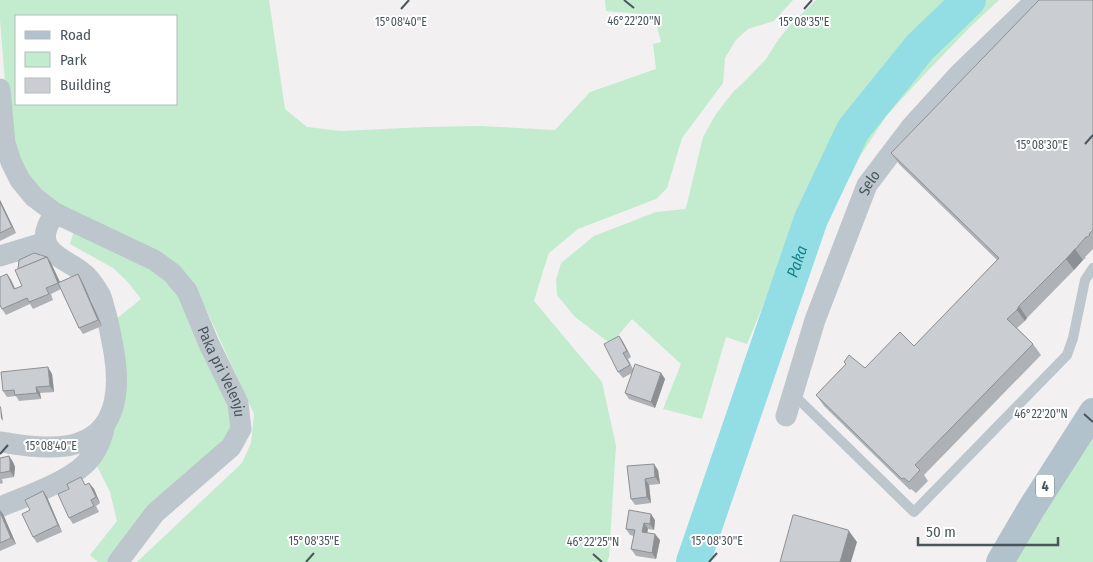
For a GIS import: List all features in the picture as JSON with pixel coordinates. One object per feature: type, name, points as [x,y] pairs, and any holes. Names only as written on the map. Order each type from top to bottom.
[{"type":"main road","name":"4","points":[[1000,562],[1031,509],[1093,412]]},
{"type":"street","name":"Selo","points":[[786,416],[815,320],[867,185],[911,127],[960,73],[1036,0]]},
{"type":"street","name":"Paka pri Velenju","points":[[0,89],[2,142],[20,180],[34,196],[55,213],[154,260],[172,273],[187,291],[209,344],[238,403],[241,429],[231,447],[155,514],[118,562]]},
{"type":"street","points":[[0,508],[63,480],[84,465],[98,446],[116,399],[116,366],[110,325],[101,294],[83,273],[54,254],[46,242],[46,228],[55,213]]},
{"type":"street","points":[[0,256],[46,242]]},
{"type":"street","points":[[0,442],[46,447],[70,445],[92,438],[106,423]]},
{"type":"lane","points":[[792,394],[914,512],[1067,355],[1073,338],[1085,280],[1093,268]]},
{"type":"green space","points":[[0,0],[269,0],[285,109],[307,127],[341,131],[480,126],[555,130],[590,92],[656,69],[653,44],[661,42],[654,15],[606,11],[605,0],[793,0],[774,21],[748,29],[736,40],[725,58],[723,83],[682,138],[667,188],[656,199],[578,229],[549,253],[543,271],[534,301],[602,382],[616,446],[609,557],[607,562],[137,562],[242,463],[251,443],[254,414],[206,309],[186,277],[63,212],[30,184],[10,144]]},
{"type":"green space","points":[[816,0],[959,0],[857,101],[836,136],[747,344],[726,337],[702,419],[663,409],[681,364],[632,319],[611,344],[575,317],[557,295],[556,280],[561,263],[594,236],[656,212],[685,209],[703,137],[716,114],[733,92],[766,59],[792,23]]},
{"type":"green space","points":[[981,0],[999,0],[970,27],[886,116],[859,158],[850,177],[838,170],[859,133],[935,45]]},
{"type":"green space","points":[[74,231],[122,253],[175,283],[232,404],[233,429],[112,562],[98,562],[90,555],[117,521],[110,492],[95,462],[111,438],[115,320],[141,299],[127,281],[113,268],[70,244]]},
{"type":"green space","points":[[1093,433],[1093,562],[1015,562],[1025,543]]},
{"type":"building","points":[[1039,0],[1093,0],[1093,230],[1007,319],[1033,344],[915,465],[920,470],[909,482],[904,478],[902,479],[816,395],[846,364],[844,362],[849,355],[865,368],[900,332],[914,346],[999,258],[891,153]]},
{"type":"building","points":[[0,202],[12,227],[0,233]]},
{"type":"building","points":[[34,253],[47,257],[18,269],[19,260]]},
{"type":"building","points":[[47,257],[58,283],[46,288],[49,294],[29,302],[27,298],[2,309],[0,305],[0,277],[7,274],[14,289],[22,286],[15,270]]},
{"type":"building","points":[[78,274],[98,320],[79,328],[58,283]]},
{"type":"building","points":[[619,336],[627,351],[623,353],[630,365],[618,372],[604,344]]},
{"type":"building","points":[[635,364],[661,373],[651,402],[625,393]]},
{"type":"building","points":[[48,367],[50,386],[36,387],[37,393],[15,395],[14,390],[3,391],[1,372]]},
{"type":"building","points":[[9,456],[10,471],[0,473],[0,458]]},
{"type":"building","points":[[654,464],[655,477],[645,479],[647,497],[631,499],[627,466]]},
{"type":"building","points":[[81,477],[85,485],[89,483],[96,497],[91,500],[94,506],[69,518],[58,494],[69,489],[67,484]]},
{"type":"building","points":[[43,491],[58,525],[33,537],[22,514],[30,510],[25,500]]},
{"type":"building","points":[[629,510],[651,514],[650,524],[644,523],[642,532],[655,534],[652,553],[631,549],[635,530],[626,529]]},
{"type":"building","points":[[0,512],[11,538],[0,543]]},
{"type":"building","points":[[793,515],[849,531],[840,562],[780,562]]},
{"type":"waterway","name":"Paka","points":[[693,562],[811,219],[853,130],[920,47],[969,0]]}]
